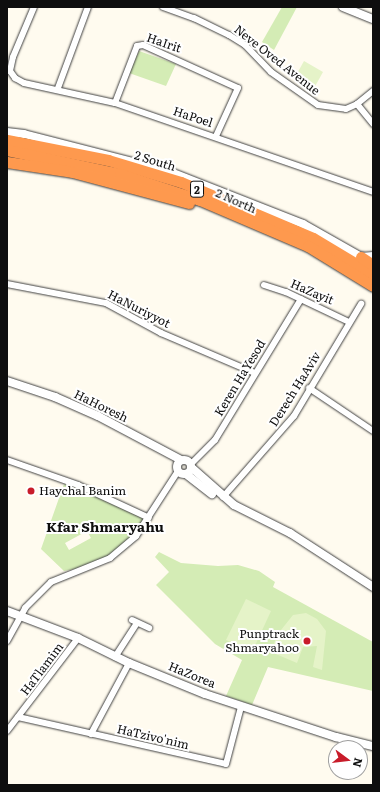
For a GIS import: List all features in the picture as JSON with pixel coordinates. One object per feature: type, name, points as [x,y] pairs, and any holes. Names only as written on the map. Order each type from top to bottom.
[{"type":"highway","name":"2 South","points":[[7,140],[108,160],[181,182],[313,238],[373,274]]},
{"type":"highway","name":"2 North","points":[[7,150],[120,174],[166,188],[308,246],[373,286]]},
{"type":"highway","points":[[7,162],[73,172],[252,222]]},
{"type":"highway","points":[[361,257],[373,265]]},
{"type":"street","points":[[8,72],[34,7]]},
{"type":"street","points":[[58,88],[88,7]]},
{"type":"street","name":"Neve Oved Avenue","points":[[162,7],[194,18],[230,35],[245,45],[271,72],[318,105],[346,109],[358,104]]},
{"type":"street","points":[[344,7],[373,19]]},
{"type":"street","name":"HaIrit","points":[[115,103],[125,73],[137,46],[141,45],[238,88],[216,136]]},
{"type":"street","name":"HaPoel","points":[[8,72],[24,83],[58,88],[115,103],[216,136],[373,192]]},
{"type":"street","points":[[373,91],[358,104],[373,124]]},
{"type":"street","points":[[7,132],[24,134],[168,172],[303,224],[361,257],[373,256]]},
{"type":"street","name":"HaNuriyyot","points":[[7,284],[106,302],[161,333],[255,373]]},
{"type":"street","name":"HaZayit","points":[[264,285],[302,299],[349,322]]},
{"type":"street","name":"Keren HaYesod","points":[[7,641],[21,616],[36,595],[51,582],[110,558],[136,536],[187,469],[214,440],[302,299]]},
{"type":"street","name":"Derech HaAviv","points":[[223,497],[280,434],[361,304]]},
{"type":"street","name":"HaHoresh","points":[[7,381],[55,397],[98,416],[181,460],[185,460],[187,469]]},
{"type":"street","points":[[309,388],[373,430]]},
{"type":"street","points":[[7,460],[78,485],[149,518]]},
{"type":"street","points":[[187,469],[223,497],[289,532],[373,587]]},
{"type":"street","name":"HaZorea","points":[[7,611],[78,638],[129,663],[241,706],[373,746]]},
{"type":"street","points":[[115,657],[135,621],[149,628]]},
{"type":"street","name":"HaTlamim","points":[[7,731],[78,638]]},
{"type":"street","points":[[91,734],[129,663]]},
{"type":"street","name":"HaTzivo'nim","points":[[18,717],[226,764],[241,706]]},
{"type":"green space","points":[[282,7],[297,7],[274,50],[262,42]]},
{"type":"green space","points":[[139,51],[176,64],[166,86],[129,73]]},
{"type":"green space","points":[[304,61],[323,72],[313,90],[294,79]]},
{"type":"green space","points":[[64,484],[77,488],[145,519],[133,536],[108,556],[81,568],[64,571],[41,549]],"holes":[[[87,531],[91,538],[69,550],[65,543]]]},
{"type":"green space","points":[[159,552],[181,563],[218,566],[238,565],[259,571],[275,582],[273,587],[373,642],[373,691],[268,667],[252,705],[226,696],[242,660],[215,644],[156,585],[169,572],[155,557]]},
{"type":"green space","points":[[246,599],[271,611],[252,652],[226,640]]},
{"type":"green space","name":"Punptrack Shmaryahoo","points":[[306,613],[317,619],[326,631],[322,670],[313,667],[317,646],[303,647],[297,663],[271,652],[277,635],[293,615]]},
{"type":"place","name":"Haychal Banim","points":[[31,491]]},
{"type":"place","name":"Punptrack Shmaryahoo","points":[[307,641]]},
{"type":"district","name":"Kfar Shmaryahu","points":[[105,526]]}]
